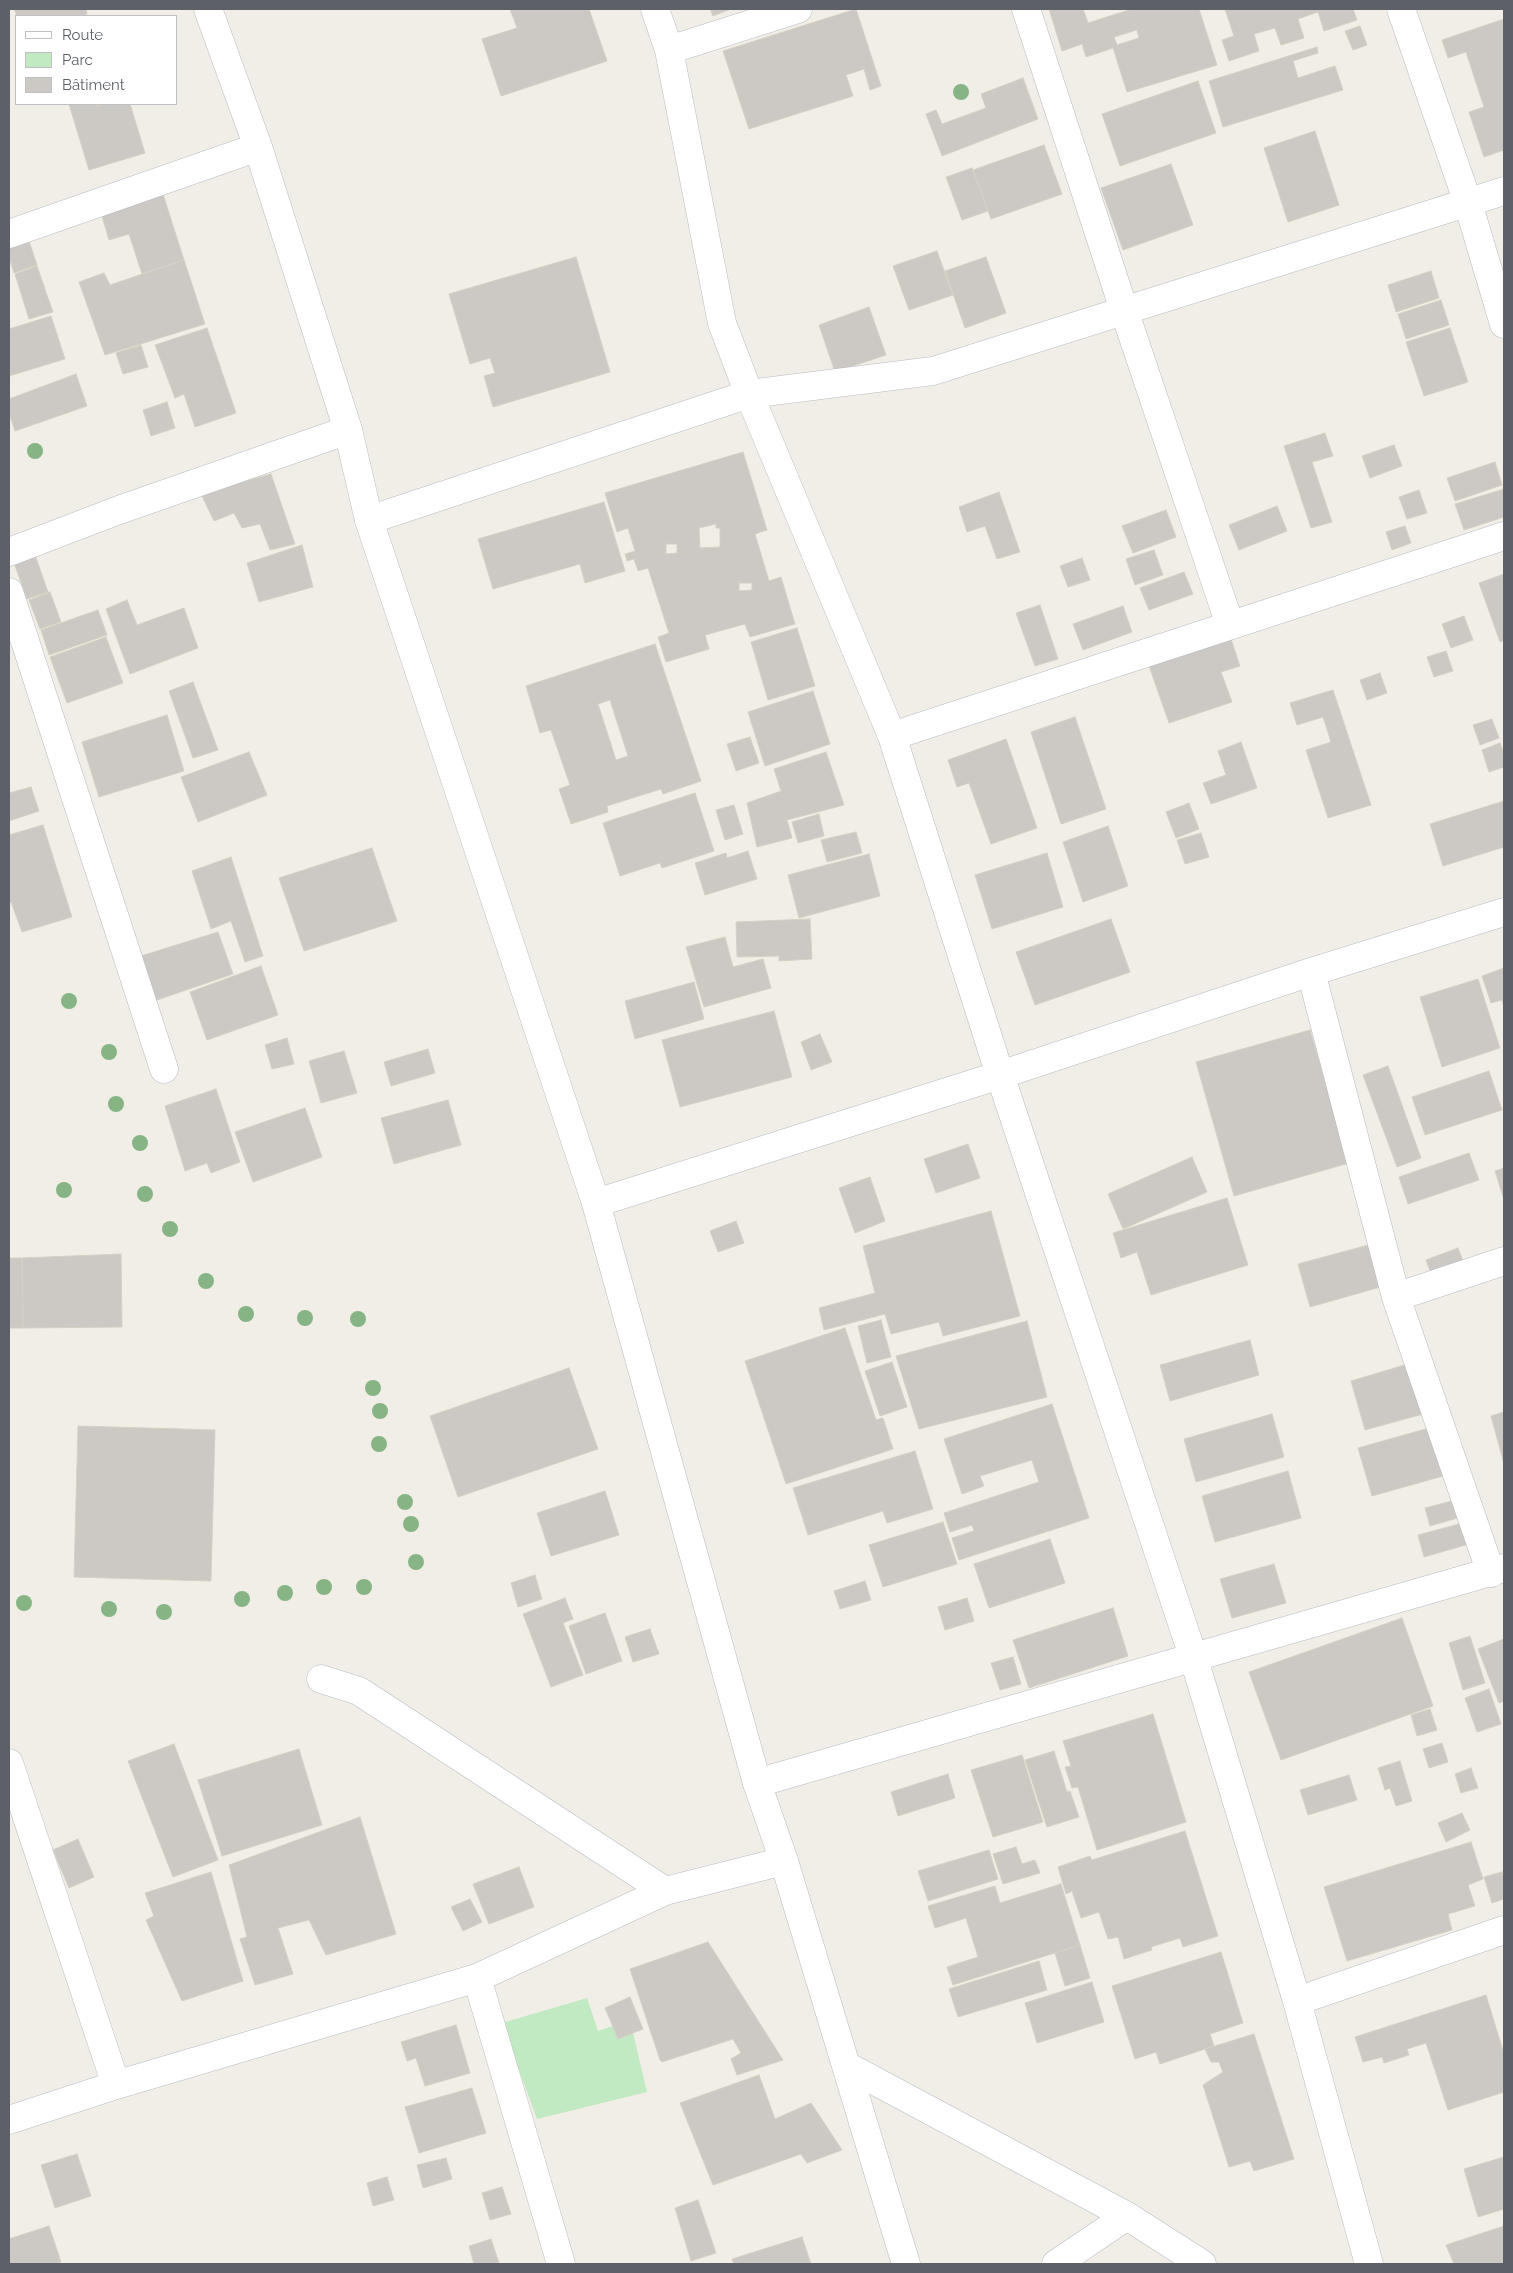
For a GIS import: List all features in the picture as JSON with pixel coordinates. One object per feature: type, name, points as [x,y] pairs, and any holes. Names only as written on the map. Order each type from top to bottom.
[{"type":"street","points":[[208,9],[258,147],[348,430],[369,520],[596,1203],[757,1783],[784,1861],[906,2264]]},
{"type":"street","points":[[655,9],[669,50],[722,323],[749,394],[892,736],[1000,1075],[1194,1659],[1297,2001],[1369,2264]]},
{"type":"street","points":[[669,50],[798,9]]},
{"type":"street","points":[[1026,9],[1124,310],[1230,625]]},
{"type":"street","points":[[1401,9],[1468,203],[1504,324]]},
{"type":"street","points":[[9,234],[258,147]]},
{"type":"street","points":[[369,520],[749,394],[933,370],[1504,191]]},
{"type":"street","points":[[9,552],[119,510],[348,430]]},
{"type":"street","points":[[892,736],[1504,536]]},
{"type":"street","points":[[9,592],[164,1070]]},
{"type":"street","points":[[596,1203],[1000,1075],[1311,972],[1504,912]]},
{"type":"street","points":[[757,1783],[1194,1659],[1497,1570],[1396,1297],[1311,972]]},
{"type":"street","points":[[1396,1297],[1504,1261]]},
{"type":"street","points":[[321,1679],[359,1691],[665,1891]]},
{"type":"street","points":[[9,1763],[116,2086]]},
{"type":"street","points":[[9,2120],[477,1978],[665,1891],[784,1861]]},
{"type":"street","points":[[1297,2001],[1504,1930]]},
{"type":"street","points":[[477,1978],[561,2264]]},
{"type":"street","points":[[847,2066],[1127,2216],[1202,2264]]},
{"type":"street","points":[[1056,2264],[1127,2216]]},
{"type":"green space","points":[[587,1998],[598,2031],[630,2020],[647,2092],[537,2119],[502,2023]]},
{"type":"building","points":[[14,9],[86,9],[87,14],[84,15],[17,15]]},
{"type":"building","points":[[510,9],[589,9],[607,61],[501,96],[482,39],[517,28]]},
{"type":"building","points":[[710,9],[731,9],[713,16]]},
{"type":"building","points":[[856,9],[881,86],[870,90],[864,69],[846,75],[853,96],[749,129],[723,51]]},
{"type":"building","points":[[1049,9],[1083,9],[1088,23],[1132,9],[1199,9],[1217,65],[1127,92],[1113,48],[1086,57],[1082,44],[1062,51]],"holes":[[[1137,30],[1139,38],[1117,45],[1114,37]]]},
{"type":"building","points":[[1225,9],[1353,9],[1357,20],[1324,31],[1318,12],[1298,19],[1304,38],[1281,45],[1275,28],[1254,34],[1259,51],[1229,61],[1222,40],[1234,36]]},
{"type":"building","points":[[1504,19],[1504,150],[1484,157],[1469,112],[1484,107],[1466,52],[1448,58],[1442,40]]},
{"type":"building","points":[[1360,26],[1367,45],[1353,50],[1345,31]]},
{"type":"building","points":[[1317,47],[1318,53],[1293,61],[1298,78],[1335,66],[1343,90],[1223,127],[1209,81]]},
{"type":"building","points":[[1023,78],[1038,119],[942,156],[926,114],[936,110],[942,124],[986,108],[981,94]]},
{"type":"building","points":[[1198,81],[1216,133],[1120,166],[1102,114]]},
{"type":"building","points":[[69,105],[130,105],[145,153],[89,170]]},
{"type":"building","points":[[1315,131],[1339,205],[1288,222],[1264,148]]},
{"type":"building","points":[[1044,145],[1062,194],[991,219],[973,170]]},
{"type":"building","points":[[1171,164],[1193,225],[1123,250],[1101,188]]},
{"type":"building","points":[[972,168],[988,211],[962,220],[946,177]]},
{"type":"building","points":[[161,188],[184,260],[142,274],[129,234],[109,240],[100,209]]},
{"type":"building","points":[[26,232],[37,265],[14,273],[9,257],[9,238]]},
{"type":"building","points":[[937,251],[953,295],[909,310],[893,266]]},
{"type":"building","points":[[576,257],[610,372],[493,407],[484,376],[495,373],[490,358],[470,364],[449,294]]},
{"type":"building","points":[[986,257],[1006,313],[965,328],[945,271]]},
{"type":"building","points":[[184,260],[205,324],[105,355],[79,282],[104,273],[110,285]]},
{"type":"building","points":[[37,266],[53,312],[29,319],[15,274]]},
{"type":"building","points":[[1431,271],[1439,298],[1396,312],[1388,285]]},
{"type":"building","points":[[1441,300],[1449,325],[1406,339],[1398,314]]},
{"type":"building","points":[[869,307],[886,355],[835,372],[819,325]]},
{"type":"building","points":[[51,316],[65,359],[9,376],[9,329]]},
{"type":"building","points":[[207,328],[236,413],[195,427],[184,394],[175,398],[155,345]]},
{"type":"building","points":[[1450,328],[1468,382],[1424,396],[1406,342]]},
{"type":"building","points":[[141,345],[148,367],[123,374],[116,353]]},
{"type":"building","points":[[76,374],[87,406],[15,431],[9,413],[9,399]]},
{"type":"building","points":[[167,402],[175,428],[151,436],[143,410]]},
{"type":"building","points":[[1325,433],[1333,456],[1312,462],[1332,522],[1311,528],[1284,446]]},
{"type":"building","points":[[1394,445],[1402,466],[1370,478],[1362,456]]},
{"type":"building","points":[[743,452],[767,530],[755,534],[769,581],[781,577],[795,624],[750,637],[745,624],[705,635],[709,649],[666,662],[658,637],[669,633],[648,568],[638,571],[634,559],[627,561],[625,554],[635,551],[628,528],[617,532],[605,493]],"holes":[[[716,524],[716,528],[720,528],[720,547],[700,548],[699,528]],[[666,544],[677,544],[677,553],[666,554]],[[739,583],[752,583],[752,590],[739,591]]]},
{"type":"building","points":[[1495,462],[1502,485],[1455,501],[1447,478]]},
{"type":"building","points":[[271,474],[295,544],[270,550],[260,524],[242,528],[234,513],[214,521],[201,494]]},
{"type":"building","points":[[1504,489],[1504,517],[1464,530],[1455,504]]},
{"type":"building","points":[[1419,490],[1427,513],[1407,519],[1399,497]]},
{"type":"building","points":[[999,492],[1020,552],[997,559],[985,526],[967,532],[959,507]]},
{"type":"building","points":[[604,502],[625,571],[585,583],[580,564],[493,589],[478,539]]},
{"type":"building","points":[[1277,506],[1287,531],[1239,550],[1229,525]]},
{"type":"building","points":[[1166,510],[1176,537],[1133,553],[1122,526]]},
{"type":"building","points":[[1405,526],[1411,543],[1392,550],[1386,532]]},
{"type":"building","points":[[302,545],[313,587],[259,602],[247,563]]},
{"type":"building","points":[[1154,550],[1163,575],[1135,585],[1126,559]]},
{"type":"building","points":[[35,555],[48,592],[27,599],[14,563]]},
{"type":"building","points":[[1082,558],[1090,580],[1068,587],[1060,566]]},
{"type":"building","points":[[1184,572],[1193,594],[1149,610],[1140,588]]},
{"type":"building","points":[[1504,574],[1504,640],[1500,642],[1479,583]]},
{"type":"building","points":[[50,592],[61,622],[40,629],[29,600]]},
{"type":"building","points":[[127,600],[137,625],[184,608],[198,648],[130,674],[106,609]]},
{"type":"building","points":[[1040,605],[1058,659],[1035,666],[1016,613]]},
{"type":"building","points":[[1123,606],[1132,632],[1083,650],[1073,624]]},
{"type":"building","points":[[98,610],[107,635],[49,655],[41,630]]},
{"type":"building","points":[[1464,616],[1473,640],[1451,648],[1442,624]]},
{"type":"building","points":[[797,628],[815,686],[768,700],[751,642]]},
{"type":"building","points":[[1230,636],[1240,666],[1221,672],[1232,702],[1169,723],[1148,663]]},
{"type":"building","points":[[106,637],[123,683],[67,703],[50,657]]},
{"type":"building","points":[[655,644],[701,781],[663,794],[661,789],[607,806],[608,812],[571,824],[559,789],[570,785],[551,730],[540,733],[526,686]],"holes":[[[610,700],[628,756],[616,760],[598,704]]]},
{"type":"building","points":[[1446,651],[1453,671],[1434,677],[1427,657]]},
{"type":"building","points":[[1380,673],[1387,693],[1367,700],[1360,680]]},
{"type":"building","points":[[193,682],[218,750],[193,758],[169,691]]},
{"type":"building","points":[[1333,690],[1371,805],[1328,818],[1306,750],[1331,742],[1323,717],[1297,725],[1290,703]]},
{"type":"building","points":[[813,691],[830,744],[765,766],[748,712]]},
{"type":"building","points":[[167,715],[184,771],[99,797],[82,742]]},
{"type":"building","points":[[1075,717],[1106,809],[1061,824],[1031,732]]},
{"type":"building","points":[[1492,719],[1499,738],[1480,745],[1473,725]]},
{"type":"building","points":[[750,737],[759,763],[736,771],[727,744]]},
{"type":"building","points":[[1006,739],[1037,828],[991,844],[969,783],[957,787],[948,760]]},
{"type":"building","points":[[1241,742],[1257,788],[1211,804],[1203,783],[1226,775],[1218,751]]},
{"type":"building","points":[[1500,743],[1504,754],[1504,767],[1489,772],[1482,750]]},
{"type":"building","points":[[249,752],[267,795],[198,822],[181,777]]},
{"type":"building","points":[[826,752],[844,805],[787,820],[792,838],[757,847],[747,803],[781,791],[774,769]]},
{"type":"building","points":[[31,787],[39,811],[9,821],[9,793]]},
{"type":"building","points":[[695,793],[714,851],[662,868],[660,863],[620,876],[603,823]]},
{"type":"building","points":[[1504,801],[1504,847],[1443,866],[1430,824]]},
{"type":"building","points":[[1189,803],[1199,829],[1176,838],[1166,812]]},
{"type":"building","points":[[734,805],[743,834],[725,840],[716,810]]},
{"type":"building","points":[[819,814],[824,836],[798,843],[792,822]]},
{"type":"building","points":[[43,825],[72,917],[22,932],[11,902],[9,903],[9,835]]},
{"type":"building","points":[[1108,826],[1128,886],[1083,902],[1063,842]]},
{"type":"building","points":[[856,832],[862,853],[827,862],[821,840]]},
{"type":"building","points":[[1201,833],[1209,857],[1185,864],[1177,840]]},
{"type":"building","points":[[372,848],[397,921],[304,951],[279,878]]},
{"type":"building","points":[[748,851],[757,879],[705,895],[695,863],[726,853],[727,858]]},
{"type":"building","points":[[1047,853],[1063,907],[992,929],[975,875]]},
{"type":"building","points":[[869,854],[880,896],[799,918],[788,875]]},
{"type":"building","points":[[231,857],[263,956],[245,962],[231,921],[211,929],[192,871]]},
{"type":"building","points":[[810,919],[812,959],[779,961],[779,956],[737,957],[736,922]]},
{"type":"building","points":[[1111,919],[1130,972],[1035,1005],[1016,952]]},
{"type":"building","points":[[218,932],[233,974],[154,1001],[141,956]]},
{"type":"building","points":[[725,937],[733,967],[763,959],[771,988],[704,1007],[686,947]]},
{"type":"building","points":[[261,966],[278,1015],[207,1040],[190,992]]},
{"type":"building","points":[[1504,968],[1504,1008],[1502,1000],[1491,1003],[1482,976]]},
{"type":"building","points":[[1478,979],[1500,1048],[1442,1067],[1420,997]]},
{"type":"building","points":[[694,982],[704,1019],[635,1039],[625,1001]]},
{"type":"building","points":[[774,1011],[792,1077],[680,1107],[662,1040]]},
{"type":"building","points":[[1310,1030],[1349,1163],[1234,1196],[1196,1062]]},
{"type":"building","points":[[820,1034],[832,1062],[811,1070],[801,1042]]},
{"type":"building","points":[[287,1038],[294,1064],[272,1069],[265,1045]]},
{"type":"building","points":[[428,1049],[435,1073],[391,1086],[384,1062]]},
{"type":"building","points":[[344,1051],[357,1093],[321,1103],[309,1061]]},
{"type":"building","points":[[1388,1066],[1421,1158],[1397,1167],[1363,1075]]},
{"type":"building","points":[[1489,1071],[1502,1110],[1425,1135],[1412,1097]]},
{"type":"building","points":[[216,1089],[240,1162],[211,1173],[207,1163],[185,1171],[165,1106]]},
{"type":"building","points":[[448,1100],[461,1145],[394,1164],[381,1118]]},
{"type":"building","points":[[305,1108],[322,1157],[253,1182],[235,1132]]},
{"type":"building","points":[[968,1144],[980,1178],[936,1193],[924,1159]]},
{"type":"building","points":[[1469,1153],[1479,1180],[1408,1204],[1399,1177]]},
{"type":"building","points":[[1192,1157],[1207,1192],[1123,1229],[1108,1194]]},
{"type":"building","points":[[1504,1168],[1504,1200],[1495,1171]]},
{"type":"building","points":[[870,1177],[885,1221],[855,1233],[839,1188]]},
{"type":"building","points":[[1227,1198],[1248,1265],[1151,1295],[1137,1252],[1121,1258],[1113,1233]]},
{"type":"building","points":[[991,1211],[1020,1316],[943,1336],[939,1322],[891,1334],[885,1314],[824,1330],[819,1308],[875,1293],[863,1246]]},
{"type":"building","points":[[736,1221],[744,1243],[718,1252],[710,1231]]},
{"type":"building","points":[[1372,1244],[1384,1286],[1310,1307],[1298,1264]]},
{"type":"building","points":[[1458,1248],[1464,1264],[1432,1276],[1426,1260]]},
{"type":"building","points":[[121,1254],[122,1327],[23,1328],[22,1258]]},
{"type":"building","points":[[9,1258],[22,1258],[23,1328],[9,1328]]},
{"type":"building","points":[[881,1320],[891,1357],[867,1363],[858,1326]]},
{"type":"building","points":[[1027,1321],[1047,1397],[919,1429],[896,1356]]},
{"type":"building","points":[[845,1328],[876,1420],[883,1418],[893,1449],[786,1484],[745,1361]]},
{"type":"building","points":[[1250,1340],[1259,1375],[1170,1401],[1160,1365]]},
{"type":"building","points":[[892,1362],[907,1407],[880,1416],[865,1371]]},
{"type":"building","points":[[1408,1364],[1423,1414],[1365,1430],[1351,1381]]},
{"type":"building","points":[[569,1368],[598,1449],[458,1497],[430,1416]]},
{"type":"building","points":[[1052,1404],[1089,1518],[959,1560],[952,1538],[974,1531],[972,1525],[950,1532],[944,1513],[1039,1482],[1032,1460],[980,1476],[984,1486],[962,1494],[944,1439]]},
{"type":"building","points":[[1504,1412],[1504,1464],[1491,1416]]},
{"type":"building","points":[[1272,1414],[1284,1457],[1196,1482],[1184,1439]]},
{"type":"building","points":[[78,1426],[215,1430],[211,1581],[74,1577]]},
{"type":"building","points":[[1429,1428],[1443,1476],[1372,1496],[1358,1448]]},
{"type":"building","points":[[915,1451],[933,1509],[887,1523],[883,1511],[808,1535],[793,1488]]},
{"type":"building","points":[[1288,1471],[1301,1518],[1215,1542],[1202,1496]]},
{"type":"building","points":[[605,1491],[619,1535],[551,1556],[537,1513]]},
{"type":"building","points":[[1456,1500],[1461,1517],[1430,1526],[1425,1508]]},
{"type":"building","points":[[943,1522],[957,1564],[883,1587],[869,1545]]},
{"type":"building","points":[[1463,1523],[1469,1544],[1424,1557],[1418,1535]]},
{"type":"building","points":[[1050,1539],[1065,1583],[989,1608],[974,1564]]},
{"type":"building","points":[[1274,1564],[1286,1603],[1232,1618],[1220,1579]]},
{"type":"building","points":[[535,1575],[542,1599],[518,1607],[511,1583]]},
{"type":"building","points":[[865,1581],[871,1600],[840,1609],[834,1591]]},
{"type":"building","points":[[565,1598],[573,1619],[563,1623],[583,1675],[551,1687],[523,1614]]},
{"type":"building","points":[[967,1598],[974,1621],[945,1630],[938,1607]]},
{"type":"building","points":[[1113,1608],[1128,1656],[1029,1688],[1013,1640]]},
{"type":"building","points":[[605,1613],[622,1661],[586,1674],[569,1626]]},
{"type":"building","points":[[1402,1618],[1433,1706],[1281,1760],[1249,1672]]},
{"type":"building","points":[[650,1629],[659,1654],[633,1662],[625,1637]]},
{"type":"building","points":[[1470,1636],[1485,1683],[1463,1690],[1449,1643]]},
{"type":"building","points":[[1504,1639],[1504,1701],[1499,1703],[1478,1649]]},
{"type":"building","points":[[1013,1657],[1021,1684],[1000,1690],[991,1663]]},
{"type":"building","points":[[1489,1689],[1501,1724],[1477,1732],[1465,1698]]},
{"type":"building","points":[[1430,1709],[1437,1730],[1417,1736],[1411,1715]]},
{"type":"building","points":[[1153,1714],[1186,1822],[1097,1850],[1078,1787],[1072,1788],[1065,1767],[1071,1766],[1063,1741]]},
{"type":"building","points":[[1442,1743],[1448,1762],[1429,1768],[1423,1749]]},
{"type":"building","points":[[174,1744],[218,1860],[173,1877],[128,1761]]},
{"type":"building","points":[[299,1749],[322,1825],[222,1856],[198,1780]]},
{"type":"building","points":[[1054,1751],[1067,1792],[1070,1791],[1079,1817],[1047,1827],[1025,1760]]},
{"type":"building","points":[[1022,1755],[1043,1822],[993,1837],[971,1770]]},
{"type":"building","points":[[1400,1761],[1412,1801],[1396,1806],[1390,1788],[1385,1790],[1378,1768]]},
{"type":"building","points":[[1471,1768],[1478,1788],[1461,1793],[1455,1774]]},
{"type":"building","points":[[948,1774],[955,1798],[898,1816],[891,1792]]},
{"type":"building","points":[[1349,1775],[1357,1800],[1308,1815],[1300,1790]]},
{"type":"building","points":[[1462,1813],[1470,1830],[1446,1842],[1438,1823]]},
{"type":"building","points":[[360,1817],[396,1934],[326,1955],[309,1920],[278,1928],[293,1974],[255,1985],[240,1939],[247,1937],[229,1865]]},
{"type":"building","points":[[1185,1831],[1218,1936],[1183,1947],[1180,1938],[1151,1947],[1152,1950],[1124,1959],[1118,1937],[1108,1939],[1099,1912],[1081,1918],[1072,1891],[1066,1894],[1058,1867],[1090,1856],[1092,1860]]},
{"type":"building","points":[[78,1839],[94,1877],[69,1888],[53,1850]]},
{"type":"building","points":[[1471,1842],[1483,1879],[1468,1885],[1475,1906],[1448,1914],[1452,1930],[1347,1961],[1324,1887]]},
{"type":"building","points":[[1016,1847],[1022,1864],[1035,1860],[1040,1873],[1003,1884],[993,1854]]},
{"type":"building","points":[[989,1850],[998,1879],[928,1901],[918,1871]]},
{"type":"building","points":[[519,1867],[534,1907],[489,1924],[473,1884]]},
{"type":"building","points":[[211,1872],[243,1981],[182,2001],[146,1920],[154,1916],[145,1893]]},
{"type":"building","points":[[1502,1872],[1504,1899],[1492,1903],[1484,1877]]},
{"type":"building","points":[[1061,1884],[1080,1945],[953,1985],[947,1967],[978,1957],[966,1918],[935,1928],[928,1906],[995,1886],[1000,1903]]},
{"type":"building","points":[[470,1899],[482,1922],[463,1931],[451,1907]]},
{"type":"building","points":[[708,1942],[783,2060],[737,2075],[731,2059],[741,2053],[733,2039],[662,2062],[660,2060],[630,1969]]},
{"type":"building","points":[[1080,1945],[1090,1978],[1065,1986],[1055,1953]]},
{"type":"building","points":[[1221,1952],[1243,2023],[1210,2034],[1214,2046],[1160,2064],[1156,2052],[1135,2059],[1112,1986]]},
{"type":"building","points":[[1039,1961],[1047,1990],[958,2017],[949,1989]]},
{"type":"building","points":[[1092,1982],[1104,2022],[1037,2043],[1025,2003]]},
{"type":"building","points":[[1486,1995],[1504,2054],[1504,2092],[1448,2110],[1426,2043],[1407,2049],[1409,2055],[1384,2063],[1382,2057],[1363,2062],[1355,2037]]},
{"type":"building","points":[[630,1997],[643,2029],[618,2039],[605,2008]]},
{"type":"building","points":[[456,2025],[470,2073],[425,2086],[416,2058],[407,2061],[401,2042]]},
{"type":"building","points":[[1254,2034],[1294,2159],[1254,2171],[1250,2161],[1229,2167],[1203,2085],[1223,2072],[1219,2062],[1211,2062],[1205,2049]]},
{"type":"building","points":[[759,2075],[775,2119],[811,2103],[842,2150],[807,2163],[801,2154],[713,2185],[680,2103]]},
{"type":"building","points":[[472,2088],[486,2133],[419,2153],[405,2107]]},
{"type":"building","points":[[77,2154],[91,2196],[55,2208],[41,2165]]},
{"type":"building","points":[[1504,2157],[1504,2209],[1478,2217],[1464,2169]]},
{"type":"building","points":[[446,2158],[452,2179],[423,2188],[417,2165]]},
{"type":"building","points":[[387,2177],[394,2200],[373,2206],[367,2183]]},
{"type":"building","points":[[502,2187],[511,2214],[490,2220],[482,2193]]},
{"type":"building","points":[[698,2200],[716,2253],[691,2261],[675,2208]]},
{"type":"building","points":[[49,2226],[61,2262],[54,2264],[9,2264],[9,2239]]},
{"type":"building","points":[[1504,2226],[1504,2264],[1454,2264],[1446,2245]]},
{"type":"building","points":[[802,2237],[811,2264],[734,2264],[732,2259]]},
{"type":"building","points":[[491,2239],[499,2263],[474,2264],[469,2246]]}]
